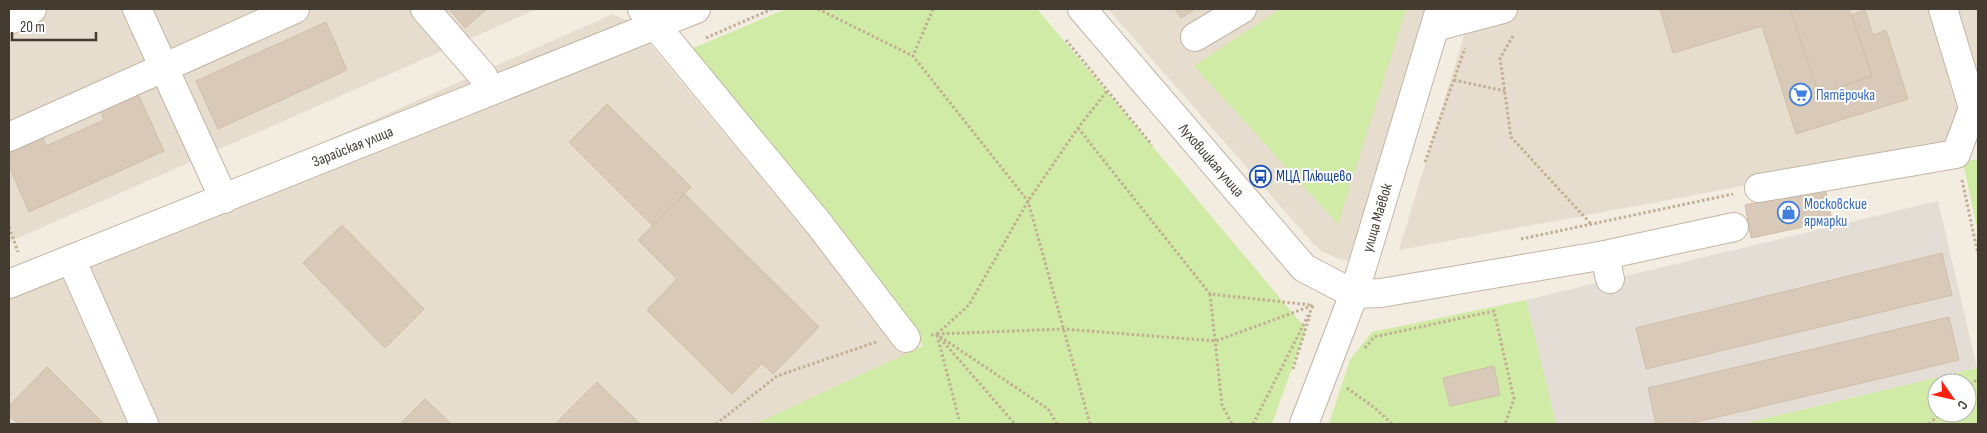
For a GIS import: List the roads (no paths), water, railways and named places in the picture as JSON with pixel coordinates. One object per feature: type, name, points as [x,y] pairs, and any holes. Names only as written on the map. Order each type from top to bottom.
[{"type":"street","points":[[9,20],[32,9]]},
{"type":"street","points":[[137,9],[224,198]]},
{"type":"street","points":[[9,138],[295,9]]},
{"type":"street","points":[[425,9],[483,76],[490,90]]},
{"type":"street","name":"Зарайская улица","points":[[9,284],[490,90],[649,16],[696,9]]},
{"type":"street","name":"Луховицкая улица","points":[[1082,9],[1304,268],[1354,294]]},
{"type":"street","points":[[1196,37],[1242,9]]},
{"type":"street","points":[[1437,18],[1476,17],[1503,9]]},
{"type":"street","points":[[1759,188],[1956,154],[1973,108],[1943,9]]},
{"type":"street","points":[[649,16],[819,224],[906,338]]},
{"type":"street","name":"улица Маёвок","points":[[1304,424],[1354,294],[1437,18]]},
{"type":"street","points":[[1354,294],[1380,293],[1607,267],[1734,227]]},
{"type":"street","points":[[71,259],[144,424]]},
{"type":"place","name":"Пятёрочка","points":[[1800,95]]},
{"type":"place","name":"МЦД Плющево","points":[[1260,176]]},
{"type":"place","name":"Московские ярмарки","points":[[1788,213]]}]
